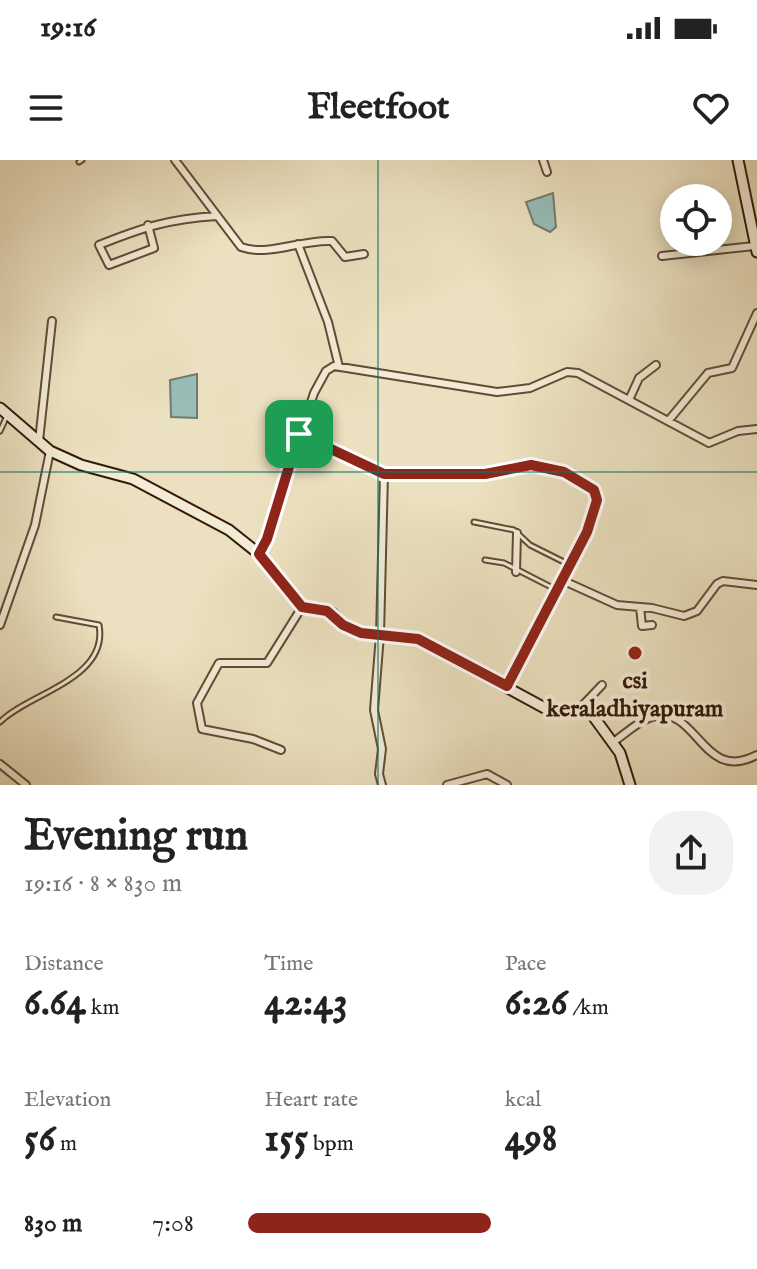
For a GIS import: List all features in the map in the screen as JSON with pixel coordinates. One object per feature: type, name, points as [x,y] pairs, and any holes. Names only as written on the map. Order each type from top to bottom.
[{"type":"street","points":[[175,160],[241,247],[256,252],[332,241],[345,257],[364,254]]},
{"type":"street","points":[[543,160],[547,172]]},
{"type":"street","points":[[732,251],[755,249],[738,160]]},
{"type":"street","points":[[148,225],[154,248],[109,265],[99,245],[148,225],[217,216]]},
{"type":"street","points":[[298,244],[328,322],[339,367]]},
{"type":"street","points":[[669,420],[708,373],[732,368],[747,341],[757,313]]},
{"type":"street","points":[[39,441],[52,321]]},
{"type":"street","points":[[747,341],[757,344]]},
{"type":"street","points":[[629,400],[639,378],[656,365]]},
{"type":"street","points":[[259,554],[267,539],[299,434],[323,376],[339,367],[497,392],[530,388],[567,372],[578,373],[709,443],[738,431],[757,429]]},
{"type":"street","points":[[4,412],[50,451],[81,465],[133,479],[160,496],[190,507],[239,537],[259,554],[302,607],[332,613],[350,630],[418,639],[552,712],[566,713],[581,707],[602,685]]},
{"type":"street","points":[[299,434],[384,474],[485,474],[531,465],[564,472],[594,490],[597,500],[572,566],[507,686]]},
{"type":"street","points":[[0,625],[35,525],[50,451]]},
{"type":"street","points":[[382,785],[379,774],[382,749],[374,710],[380,635],[384,474]]},
{"type":"street","points":[[516,572],[517,533]]},
{"type":"street","points":[[564,581],[617,605],[692,614],[723,581],[757,585]]},
{"type":"street","points":[[281,750],[253,739],[202,729],[197,703],[219,663],[267,663],[302,607]]},
{"type":"street","points":[[640,607],[642,626],[652,625]]},
{"type":"street","points":[[581,707],[588,709],[620,753],[630,785]]},
{"type":"street","points":[[613,742],[648,718],[660,716],[680,723],[704,755],[714,762],[736,766],[757,755]]},
{"type":"street","points":[[0,764],[26,785]]},
{"type":"street","points":[[447,785],[487,774],[507,785]]},
{"type":"lane","points":[[0,431],[4,412]]},
{"type":"lane","points":[[474,522],[517,533],[530,545],[572,566]]},
{"type":"lane","points":[[485,560],[504,563],[516,572],[559,591]]},
{"type":"lane","points":[[0,722],[88,665],[96,649],[99,625],[56,617]]},
{"type":"water","points":[[553,193],[556,227],[550,232],[534,224],[526,202]]},
{"type":"water","points":[[197,374],[197,418],[171,417],[170,380]]},
{"type":"place","name":"csi keraladhiyapuram","points":[[635,653]]},
{"type":"route","points":[[299,434],[384,474],[485,474],[531,465],[564,472],[594,490],[597,500],[587,532],[507,686],[418,639],[350,630],[332,613],[302,607],[283,587],[259,554],[267,539],[299,434]]}]
